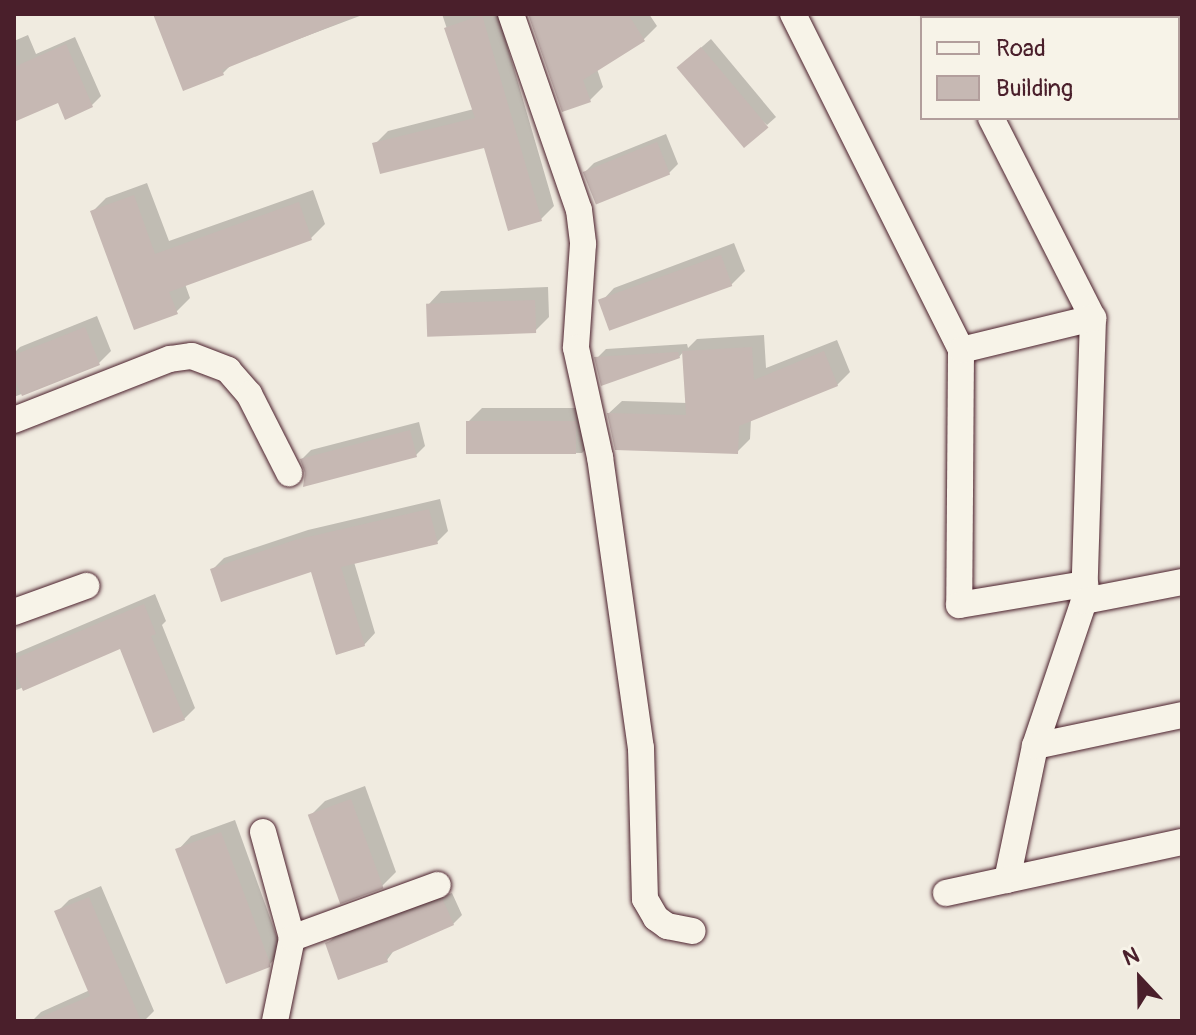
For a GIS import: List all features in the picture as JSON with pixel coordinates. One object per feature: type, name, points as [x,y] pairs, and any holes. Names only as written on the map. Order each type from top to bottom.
[{"type":"street","points":[[511,14],[579,210],[583,244],[576,348],[600,457],[641,748],[645,826],[643,890],[656,918],[667,926],[693,931]]},
{"type":"street","points":[[793,14],[961,350],[959,605],[1182,582]]},
{"type":"street","points":[[992,120],[1093,318],[1085,592],[1035,746],[1007,880]]},
{"type":"street","points":[[961,350],[1093,318]]},
{"type":"street","points":[[14,420],[170,359],[192,356],[228,370],[249,394],[289,473]]},
{"type":"street","points":[[14,612],[86,586]]},
{"type":"street","points":[[1035,746],[1182,715]]},
{"type":"street","points":[[263,832],[292,938],[275,1021]]},
{"type":"street","points":[[946,893],[1182,842]]},
{"type":"street","points":[[292,938],[438,885]]},
{"type":"building","points":[[153,14],[359,15],[222,70],[224,75],[183,91]]},
{"type":"building","points":[[528,14],[628,14],[645,41],[583,80],[591,102],[562,112]]},
{"type":"building","points":[[482,15],[542,221],[508,231],[484,148],[380,174],[372,143],[475,118],[444,28]]},
{"type":"building","points":[[66,44],[93,107],[65,120],[58,103],[14,122],[14,67]]},
{"type":"building","points":[[701,47],[768,127],[744,148],[676,68]]},
{"type":"building","points":[[657,142],[670,174],[596,204],[583,172]]},
{"type":"building","points":[[134,195],[155,254],[299,202],[312,240],[169,292],[178,314],[134,330],[90,211]]},
{"type":"building","points":[[721,255],[732,286],[609,331],[598,300]]},
{"type":"building","points":[[535,300],[536,333],[427,337],[426,304]]},
{"type":"building","points":[[85,327],[100,365],[22,396],[14,377],[14,355]]},
{"type":"building","points":[[752,347],[754,380],[824,351],[838,386],[739,426],[738,454],[615,450],[607,413],[686,415],[682,351]]},
{"type":"building","points":[[678,352],[680,358],[601,386],[594,357]]},
{"type":"building","points":[[466,421],[576,421],[576,454],[466,454]]},
{"type":"building","points":[[410,430],[417,457],[303,487],[305,473],[300,459]]},
{"type":"building","points":[[429,509],[438,544],[341,567],[365,646],[336,655],[311,572],[221,602],[210,569],[295,540]]},
{"type":"building","points":[[144,604],[156,634],[151,636],[185,720],[153,733],[120,649],[23,691],[14,670],[14,659]]},
{"type":"building","points":[[351,799],[383,888],[340,904],[308,815]]},
{"type":"building","points":[[221,832],[270,963],[270,967],[226,984],[175,849]]},
{"type":"building","points":[[89,897],[141,1021],[32,1021],[90,996],[54,911]]},
{"type":"building","points":[[443,900],[454,925],[386,955],[388,962],[338,980],[325,943]]}]
